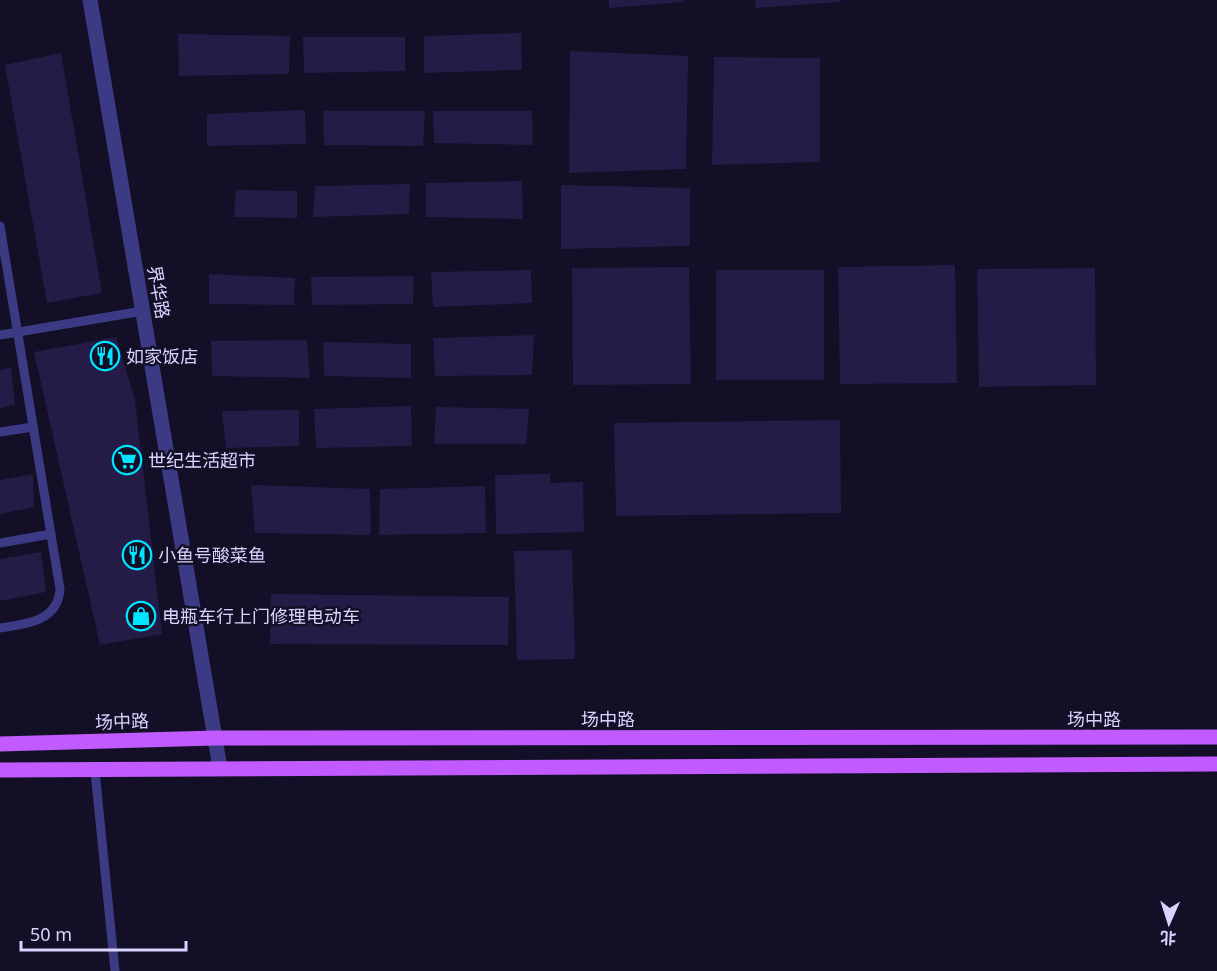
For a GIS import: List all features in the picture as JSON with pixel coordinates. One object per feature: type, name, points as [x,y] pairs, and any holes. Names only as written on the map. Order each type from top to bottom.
[{"type":"main road","name":"场中路","points":[[0,744],[215,738],[1217,737]]},
{"type":"main road","points":[[0,771],[1217,764]]},
{"type":"street","name":"界华路","points":[[90,0],[220,768]]},
{"type":"lane","points":[[0,225],[60,589],[54,610],[33,621],[0,628]]},
{"type":"lane","points":[[0,335],[143,311]]},
{"type":"lane","points":[[0,432],[33,427]]},
{"type":"lane","points":[[0,543],[51,534]]},
{"type":"lane","points":[[95,771],[115,971]]},
{"type":"building","points":[[609,0],[683,0],[683,2],[609,8]]},
{"type":"building","points":[[755,0],[840,0],[840,2],[756,8]]},
{"type":"building","points":[[521,33],[522,70],[424,73],[424,36]]},
{"type":"building","points":[[178,34],[290,36],[289,74],[179,76]]},
{"type":"building","points":[[303,37],[405,37],[405,71],[304,73]]},
{"type":"building","points":[[570,51],[688,56],[686,169],[569,173]]},
{"type":"building","points":[[61,53],[102,293],[47,303],[5,65]]},
{"type":"building","points":[[714,57],[820,58],[820,162],[712,165]]},
{"type":"building","points":[[305,110],[306,144],[207,146],[207,114]]},
{"type":"building","points":[[323,111],[425,111],[423,146],[324,145]]},
{"type":"building","points":[[433,111],[532,111],[533,145],[434,143]]},
{"type":"building","points":[[522,181],[523,219],[426,217],[426,183]]},
{"type":"building","points":[[410,184],[409,214],[313,217],[315,186]]},
{"type":"building","points":[[561,185],[690,188],[690,246],[561,249]]},
{"type":"building","points":[[236,190],[297,191],[297,218],[234,217]]},
{"type":"building","points":[[955,265],[957,383],[840,384],[838,267]]},
{"type":"building","points":[[689,267],[691,384],[573,385],[572,268]]},
{"type":"building","points":[[1095,268],[1096,385],[979,387],[977,269]]},
{"type":"building","points":[[531,270],[532,303],[433,307],[431,272]]},
{"type":"building","points":[[716,270],[824,270],[824,380],[716,380]]},
{"type":"building","points":[[209,274],[295,278],[294,305],[209,304]]},
{"type":"building","points":[[414,276],[413,304],[312,305],[311,277]]},
{"type":"building","points":[[534,335],[532,375],[435,376],[433,338]]},
{"type":"building","points":[[116,337],[135,400],[162,634],[100,645],[34,352]]},
{"type":"building","points":[[307,340],[310,378],[212,376],[211,341]]},
{"type":"building","points":[[323,342],[411,344],[411,378],[324,376]]},
{"type":"building","points":[[11,368],[15,405],[0,408],[0,370]]},
{"type":"building","points":[[411,406],[412,446],[316,448],[314,409]]},
{"type":"building","points":[[436,407],[529,409],[526,444],[434,444]]},
{"type":"building","points":[[299,410],[299,446],[226,448],[222,411]]},
{"type":"building","points":[[840,420],[841,513],[616,516],[614,423]]},
{"type":"building","points":[[33,474],[34,507],[0,514],[0,480]]},
{"type":"building","points":[[550,474],[550,483],[583,482],[584,532],[496,534],[495,475]]},
{"type":"building","points":[[251,485],[370,489],[371,535],[255,533]]},
{"type":"building","points":[[485,486],[486,533],[379,535],[380,489]]},
{"type":"building","points":[[572,550],[575,659],[517,660],[514,551]]},
{"type":"building","points":[[41,552],[46,592],[0,601],[0,559]]},
{"type":"building","points":[[271,594],[509,597],[508,645],[270,644]]},
{"type":"place","name":"如家饭店","points":[[105,356]]},
{"type":"place","name":"世纪生活超市","points":[[127,460]]},
{"type":"place","name":"小鱼号酸菜鱼","points":[[137,555]]},
{"type":"place","name":"电瓶车行上门修理电动车","points":[[141,616]]}]
